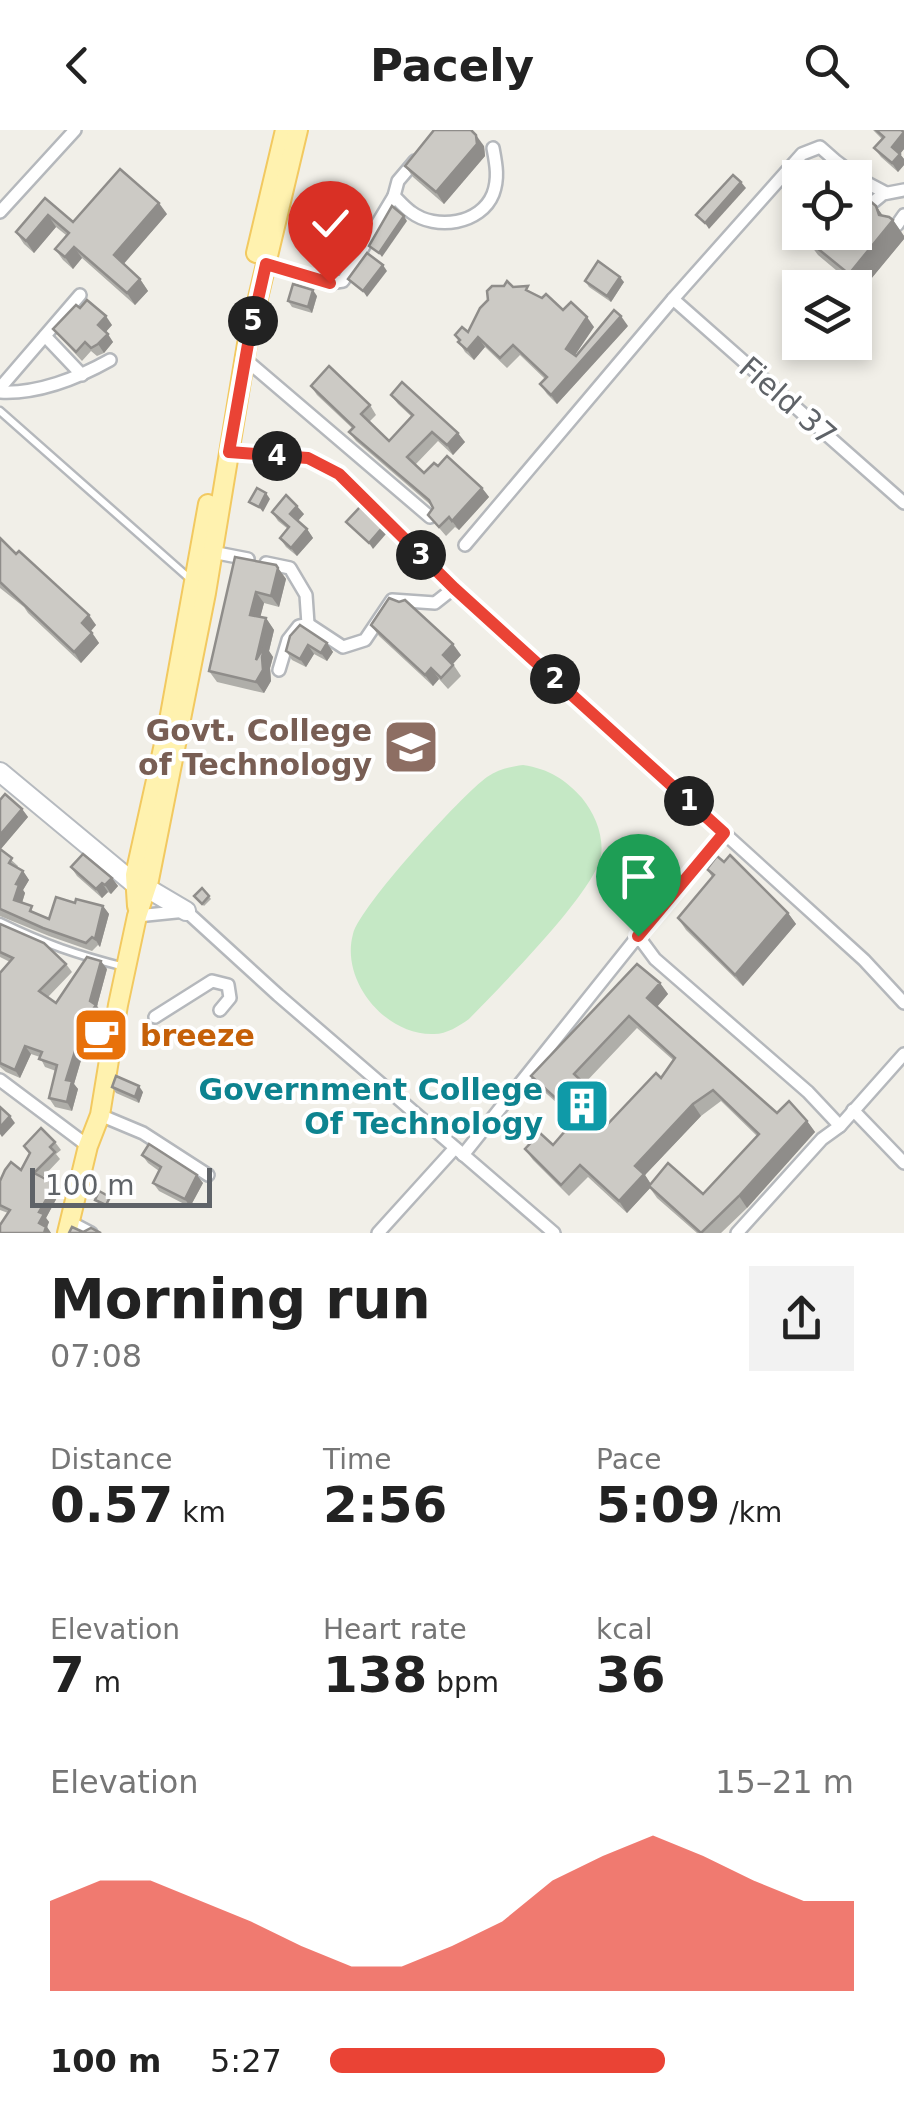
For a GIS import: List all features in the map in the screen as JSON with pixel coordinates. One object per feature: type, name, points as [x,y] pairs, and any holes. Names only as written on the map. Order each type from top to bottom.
[{"type":"main road","points":[[141,887],[135,875],[168,726],[243,308],[285,130]]},
{"type":"main road","points":[[68,1227],[88,1146],[100,1115],[141,887],[212,552],[245,359],[298,130]]},
{"type":"main road","points":[[0,772],[141,887],[186,912]]},
{"type":"street","points":[[0,212],[75,130]]},
{"type":"street","points":[[465,544],[802,154],[820,147],[839,165],[886,193]]},
{"type":"street","points":[[394,196],[413,214],[434,221],[450,223],[477,215],[492,197],[498,173],[493,148]]},
{"type":"street","points":[[266,264],[330,283],[343,281],[394,196],[398,181],[422,152]]},
{"type":"street","points":[[872,204],[886,193],[904,190]]},
{"type":"street","points":[[80,296],[0,390],[16,393],[82,376],[110,360]]},
{"type":"street","name":"Field 37","points":[[673,299],[904,503]]},
{"type":"street","points":[[45,336],[82,376]]},
{"type":"street","points":[[245,359],[430,517]]},
{"type":"street","points":[[229,452],[308,458],[339,474],[454,588],[864,960],[904,1003]]},
{"type":"street","points":[[212,552],[290,568],[306,595],[308,624]]},
{"type":"street","points":[[280,670],[288,640],[298,626],[308,624],[343,648],[365,640],[392,600],[436,603],[454,588]]},
{"type":"street","points":[[378,1233],[459,1151],[724,833]]},
{"type":"street","points":[[137,916],[186,912],[554,1233]]},
{"type":"street","points":[[638,936],[655,959],[808,1092],[840,1126]]},
{"type":"street","points":[[228,985],[246,966]]},
{"type":"street","points":[[156,1017],[212,981],[228,985]]},
{"type":"street","points":[[220,1010],[230,998],[228,985]]},
{"type":"street","points":[[737,1233],[904,1054]]},
{"type":"street","points":[[0,1080],[88,1146]]},
{"type":"street","points":[[854,1110],[904,1164]]},
{"type":"street","points":[[100,1115],[143,1133],[208,1175]]},
{"type":"street","points":[[68,1227],[90,1233]]},
{"type":"lane","points":[[0,411],[194,582]]},
{"type":"lane","points":[[0,922],[68,952],[126,968]]},
{"type":"green space","points":[[523,765],[556,776],[587,804],[601,841],[595,872],[544,940],[469,1019],[439,1034],[399,1026],[384,1016],[360,987],[353,970],[353,934],[392,877],[474,788],[491,774]]},
{"type":"building","points":[[434,130],[471,130],[477,144],[436,192],[405,166]]},
{"type":"building","points":[[876,130],[904,132],[892,147],[900,154],[892,163],[874,148],[884,137]]},
{"type":"building","points":[[120,169],[159,203],[114,255],[140,279],[127,293],[74,247],[65,257],[55,249],[69,233],[48,215],[26,241],[16,232],[45,198],[73,222]]},
{"type":"building","points":[[733,175],[741,182],[705,223],[696,215]]},
{"type":"building","points":[[872,203],[879,215],[893,220],[872,246]]},
{"type":"building","points":[[392,206],[404,216],[379,253],[369,246]]},
{"type":"building","points":[[820,250],[869,250],[852,270],[844,270]]},
{"type":"building","points":[[367,253],[383,265],[363,291],[348,279]]},
{"type":"building","points":[[598,261],[620,277],[607,296],[585,281]]},
{"type":"building","points":[[507,281],[513,287],[528,286],[526,290],[542,298],[546,294],[563,310],[571,302],[587,317],[566,349],[576,356],[614,310],[621,316],[551,395],[540,384],[547,377],[513,345],[500,358],[478,337],[467,350],[455,335],[462,327],[468,332],[488,300],[487,291],[492,286],[504,286]]},
{"type":"building","points":[[293,284],[313,290],[308,307],[288,301]]},
{"type":"building","points":[[87,300],[106,316],[98,325],[108,334],[91,348],[85,342],[76,352],[53,329],[76,305],[80,308]]},
{"type":"building","points":[[329,366],[370,405],[361,414],[389,441],[413,415],[391,395],[402,382],[458,433],[447,445],[432,432],[407,457],[424,473],[447,456],[482,488],[452,521],[449,517],[439,527],[428,515],[433,508],[429,500],[349,432],[354,427],[311,386]]},
{"type":"building","points":[[257,488],[266,493],[259,507],[249,502]]},
{"type":"building","points":[[286,495],[297,506],[290,514],[307,529],[291,548],[280,538],[289,527],[272,512]]},
{"type":"building","points":[[360,507],[382,528],[369,543],[346,522]]},
{"type":"building","points":[[0,538],[89,615],[82,623],[92,633],[74,652],[0,582]]},
{"type":"building","points":[[235,557],[278,568],[271,596],[256,592],[250,615],[266,618],[256,660],[265,645],[263,670],[256,682],[209,671]]},
{"type":"building","points":[[389,598],[405,600],[453,644],[443,655],[453,665],[441,678],[431,668],[425,675],[371,625]]},
{"type":"building","points":[[300,625],[327,643],[321,653],[308,645],[300,659],[286,651],[290,636]]},
{"type":"building","points":[[5,794],[22,809],[0,835],[0,800]]},
{"type":"building","points":[[0,849],[12,858],[9,863],[23,871],[14,900],[32,906],[30,911],[49,919],[56,897],[103,906],[95,939],[92,937],[86,943],[0,909]]},
{"type":"building","points":[[83,854],[112,878],[105,885],[102,883],[96,889],[71,867]]},
{"type":"building","points":[[730,855],[788,913],[735,975],[678,918],[714,875],[707,869],[717,856],[724,862]]},
{"type":"building","points":[[202,888],[209,896],[202,904],[194,896]]},
{"type":"building","points":[[0,924],[44,943],[66,964],[39,991],[56,1003],[87,957],[101,961],[90,1001],[96,1005],[78,1031],[81,1032],[66,1080],[72,1081],[67,1102],[49,1098],[57,1065],[39,1059],[42,1052],[25,1046],[15,1070],[0,1063],[0,973],[13,958],[0,952]]},
{"type":"building","points":[[637,964],[660,983],[647,998],[777,1113],[789,1101],[807,1121],[701,1233],[649,1186],[668,1163],[703,1194],[759,1134],[713,1090],[693,1104],[635,1166],[644,1174],[619,1201],[580,1165],[561,1185],[525,1149],[540,1133],[553,1145],[577,1117],[531,1076]],"holes":[[[629,1016],[675,1058],[661,1078],[656,1073],[603,1129],[587,1114],[601,1100],[574,1074]]]},
{"type":"building","points":[[116,1076],[139,1086],[135,1097],[112,1087]]},
{"type":"building","points":[[0,1107],[10,1116],[0,1127]]},
{"type":"building","points":[[41,1128],[55,1142],[50,1147],[55,1152],[34,1173],[55,1184],[39,1212],[44,1214],[39,1223],[46,1227],[44,1233],[0,1233],[0,1225],[10,1210],[0,1205],[0,1181],[11,1162],[21,1170],[30,1153],[24,1146]]},
{"type":"building","points":[[149,1144],[197,1175],[185,1199],[153,1183],[161,1167],[142,1155]]},
{"type":"building","points":[[99,1191],[110,1197],[106,1205],[95,1200]]},
{"type":"building","points":[[72,1227],[83,1232],[91,1228],[101,1233],[69,1233]]},
{"type":"place","name":"Govt. College of Technology","points":[[411,747]]},
{"type":"place","name":"breeze","points":[[101,1035]]},
{"type":"place","name":"Government College Of Technology","points":[[582,1106]]},
{"type":"route","points":[[330,283],[266,264],[229,452],[308,458],[339,474],[454,588],[724,833],[638,936]]}]
